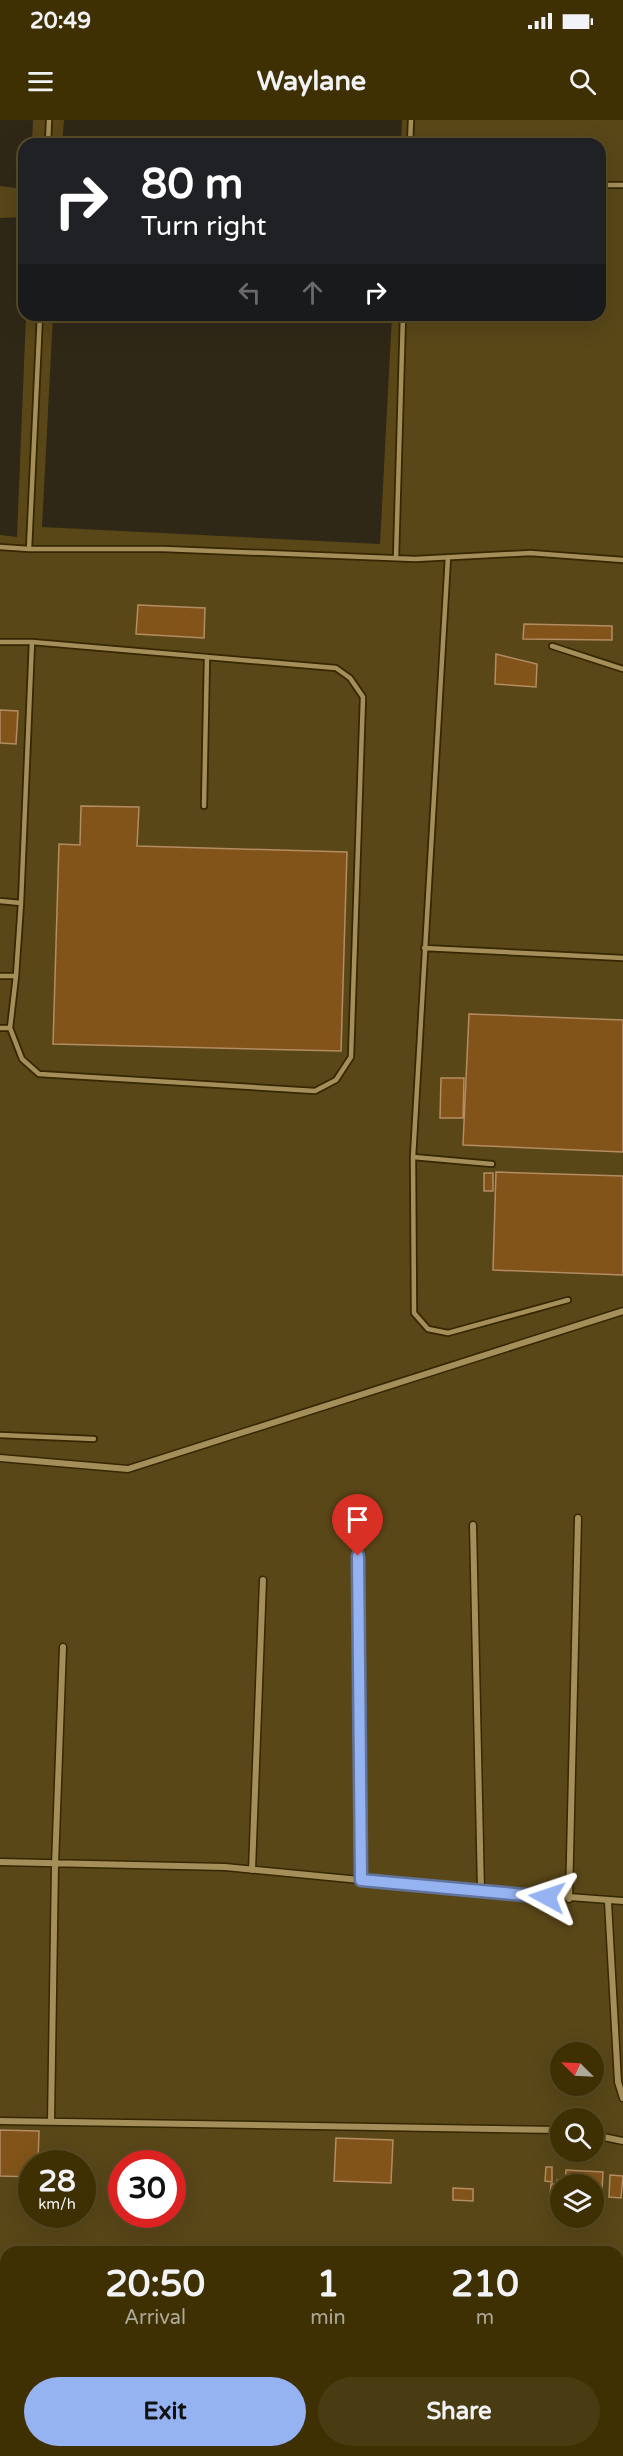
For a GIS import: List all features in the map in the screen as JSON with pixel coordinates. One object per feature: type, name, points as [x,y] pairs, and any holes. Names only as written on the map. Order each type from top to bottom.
[{"type":"street","points":[[0,1458],[128,1468],[623,1311]]},
{"type":"street","points":[[568,1899],[578,1518]]},
{"type":"street","points":[[474,1525],[481,1891]]},
{"type":"street","points":[[358,1556],[361,1880]]},
{"type":"street","points":[[252,1870],[263,1580]]},
{"type":"street","points":[[51,2122],[55,1865],[63,1647]]},
{"type":"street","points":[[0,1862],[214,1867],[568,1899],[623,1901]]},
{"type":"street","points":[[608,1902],[618,2082],[623,2098]]},
{"type":"street","points":[[0,2121],[550,2130]]},
{"type":"street","points":[[604,2137],[623,2141]]},
{"type":"lane","points":[[48,138],[49,120]]},
{"type":"lane","points":[[410,138],[411,120]]},
{"type":"lane","points":[[606,185],[623,186]]},
{"type":"lane","points":[[29,549],[40,321]]},
{"type":"lane","points":[[396,558],[403,321]]},
{"type":"lane","points":[[0,547],[163,549],[396,558],[530,553],[623,560]]},
{"type":"lane","points":[[448,557],[413,1156],[414,1313],[428,1329],[448,1333],[568,1300]]},
{"type":"lane","points":[[0,642],[32,642],[336,668],[350,678],[363,697],[351,1057],[336,1080],[315,1091],[39,1074],[22,1059],[10,1028],[21,903],[32,642]]},
{"type":"lane","points":[[552,646],[623,669]]},
{"type":"lane","points":[[204,806],[207,657]]},
{"type":"lane","points":[[0,901],[21,903]]},
{"type":"lane","points":[[424,948],[623,958]]},
{"type":"lane","points":[[0,976],[16,976]]},
{"type":"lane","points":[[0,1028],[10,1028]]},
{"type":"lane","points":[[413,1156],[492,1164]]},
{"type":"lane","points":[[0,1435],[94,1439]]},
{"type":"shaded area","points":[[0,120],[623,120],[623,2246],[0,2246]]},
{"type":"shaded area","points":[[0,120],[33,120],[32,138],[18,138],[18,188],[0,186]]},
{"type":"shaded area","points":[[64,120],[402,120],[401,138],[62,138]]},
{"type":"shaded area","points":[[18,217],[18,321],[26,321],[17,537],[0,535],[0,218]]},
{"type":"shaded area","points":[[53,321],[392,321],[380,544],[42,527]]},
{"type":"building","points":[[138,605],[205,608],[204,638],[136,634]]},
{"type":"building","points":[[524,624],[612,626],[612,640],[523,639]]},
{"type":"building","points":[[496,654],[537,664],[536,687],[495,684]]},
{"type":"building","points":[[0,710],[18,711],[16,744],[0,743]]},
{"type":"building","points":[[81,806],[139,807],[137,846],[347,852],[341,1051],[53,1044],[59,844],[80,845]]},
{"type":"building","points":[[469,1014],[623,1020],[623,1152],[463,1145]]},
{"type":"building","points":[[441,1078],[464,1078],[463,1118],[440,1118]]},
{"type":"building","points":[[496,1172],[623,1176],[623,1275],[493,1270]]},
{"type":"building","points":[[484,1173],[493,1173],[493,1191],[484,1191]]},
{"type":"building","points":[[0,2130],[39,2131],[38,2150],[18,2150],[18,2177],[0,2176]]},
{"type":"building","points":[[336,2138],[393,2140],[391,2183],[334,2181]]},
{"type":"building","points":[[546,2167],[552,2167],[550,2182],[545,2181]]},
{"type":"building","points":[[566,2170],[603,2172],[603,2174],[566,2174]]},
{"type":"building","points":[[610,2175],[623,2176],[621,2198],[609,2197]]},
{"type":"building","points":[[453,2188],[473,2189],[473,2201],[453,2200]]},
{"type":"route","points":[[358,1556],[361,1880],[547,1897]]}]
